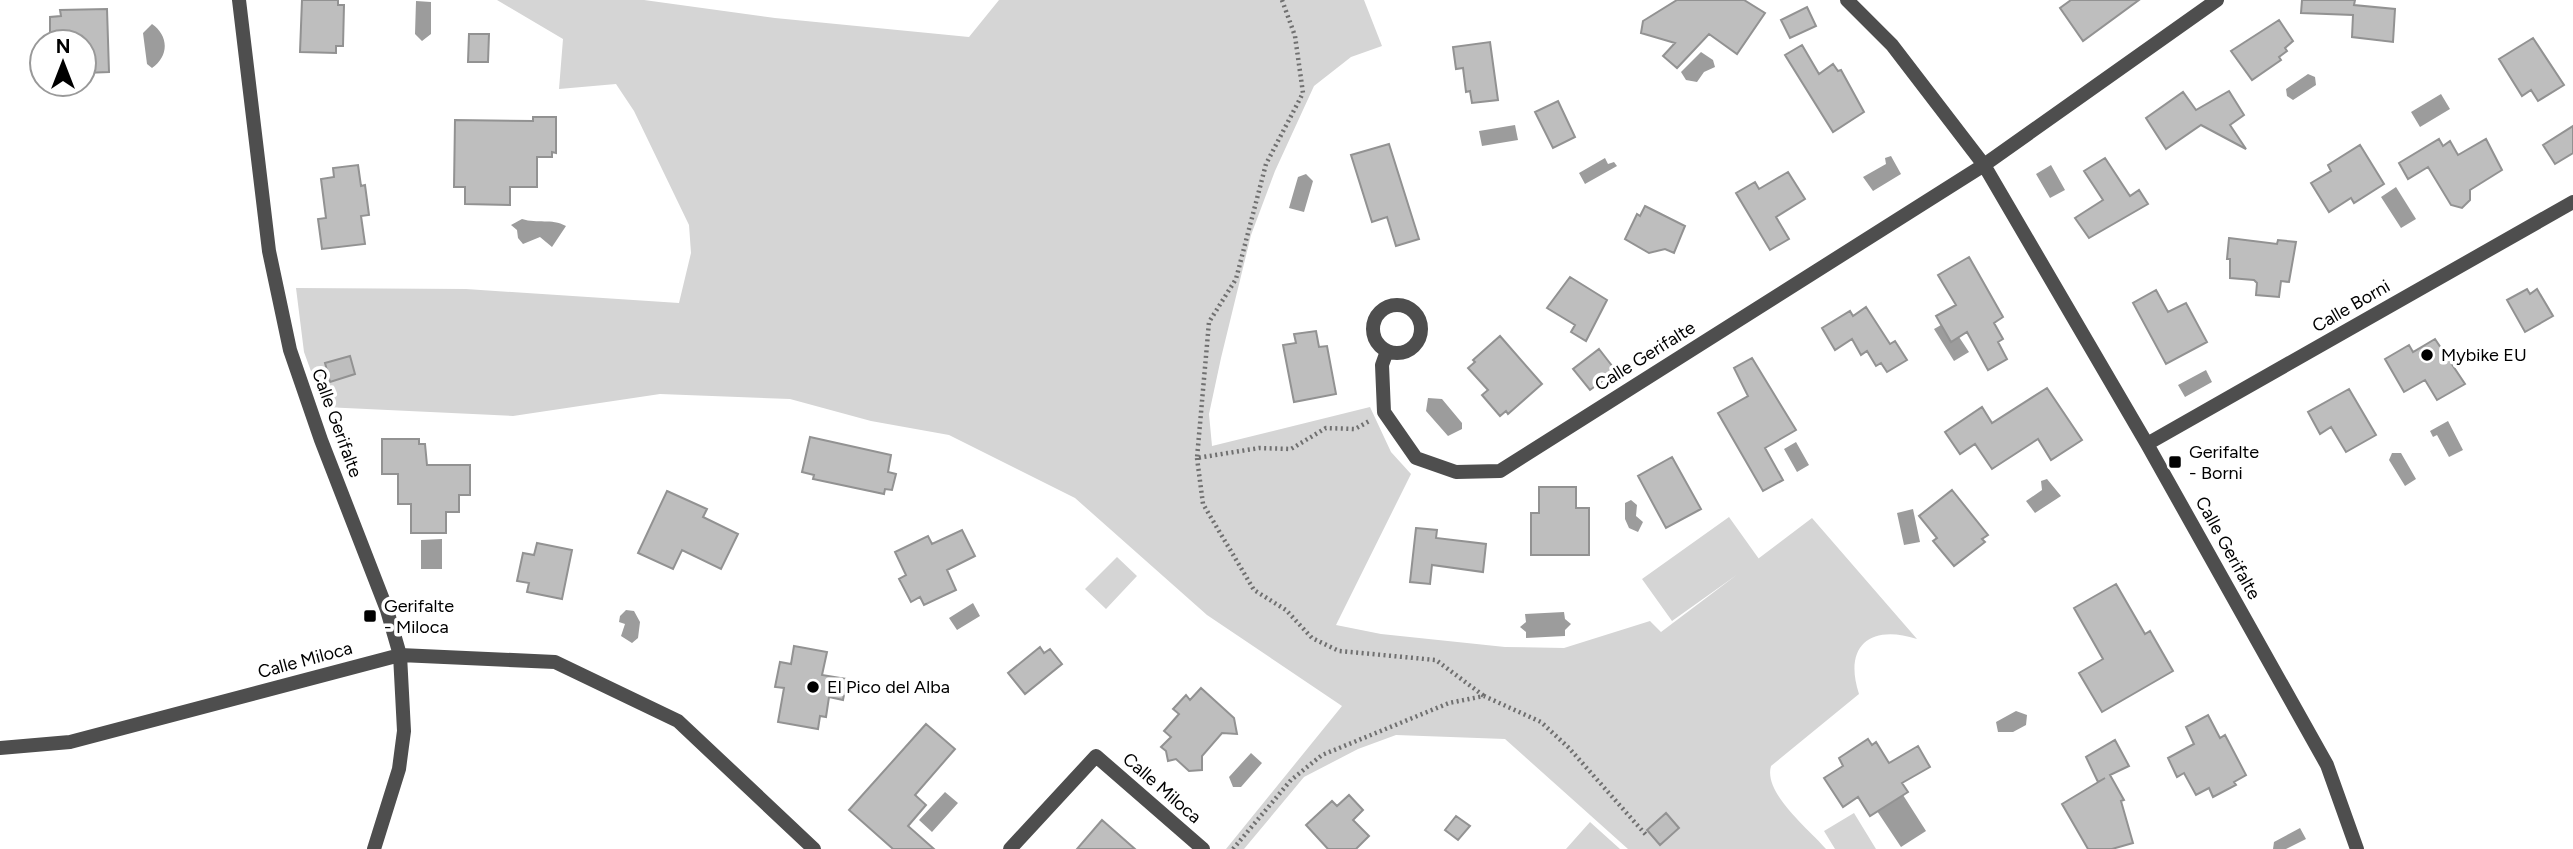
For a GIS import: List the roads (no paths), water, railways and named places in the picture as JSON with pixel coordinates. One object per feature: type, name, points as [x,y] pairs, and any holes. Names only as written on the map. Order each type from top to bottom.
[{"type":"street","name":"Calle Gerifalte","points":[[239,0],[270,251],[290,350],[321,440],[387,610],[400,655],[404,730],[399,769],[374,849]]},
{"type":"street","name":"Calle Gerifalte","points":[[1847,0],[1892,45],[1984,165],[2147,444],[2328,765],[2357,849]]},
{"type":"street","name":"Calle Gerifalte","points":[[1387,351],[1382,365],[1384,412],[1416,458],[1456,472],[1500,471],[1984,165],[2217,0]]},
{"type":"street","name":"Calle Borni","points":[[2147,444],[2573,202]]},
{"type":"street","name":"Calle Miloca","points":[[0,748],[70,742],[400,655],[555,662],[678,721],[814,849]]},
{"type":"street","name":"Calle Miloca","points":[[1010,849],[1096,756],[1203,849]]},
{"type":"place","name":"Mybike EU","points":[[2427,355]]},
{"type":"place","name":"Gerifalte - Borni","points":[[2175,462]]},
{"type":"place","name":"Gerifalte - Miloca","points":[[370,616]]},
{"type":"place","name":"El Pico del Alba","points":[[813,687]]}]
